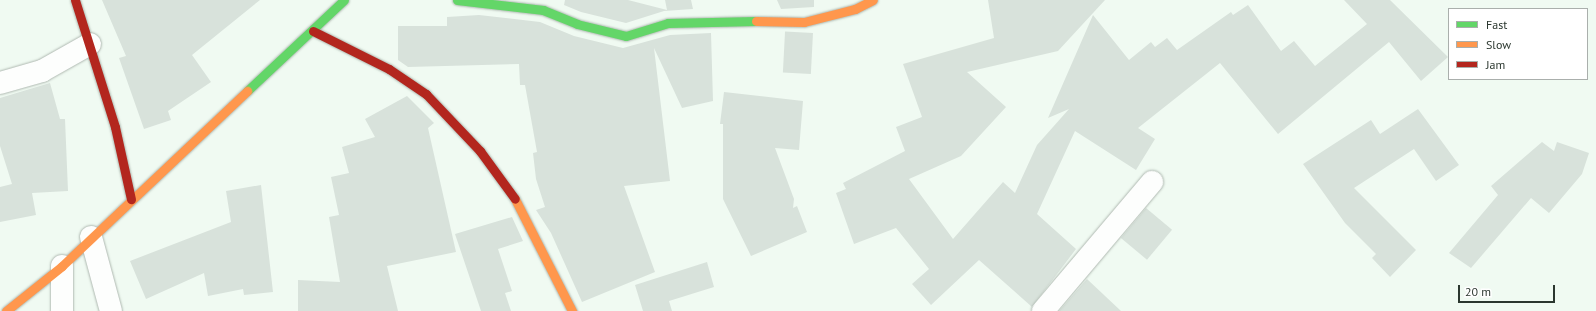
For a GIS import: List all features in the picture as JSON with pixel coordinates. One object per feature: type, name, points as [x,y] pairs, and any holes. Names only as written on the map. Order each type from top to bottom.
[{"type":"street","points":[[75,0],[115,127],[131,199]]},
{"type":"street","points":[[6,311],[62,266],[131,199],[313,31],[344,0]]},
{"type":"street","points":[[457,0],[544,10],[577,24],[626,36],[668,23],[708,20],[804,22],[855,10],[873,0]]},
{"type":"street","points":[[313,31],[389,68],[426,94],[480,151],[520,206],[572,311]]},
{"type":"street","points":[[0,83],[42,71],[90,44]]},
{"type":"street","points":[[1043,311],[1152,182]]},
{"type":"street","points":[[91,237],[111,311]]},
{"type":"street","points":[[62,266],[62,311]]},
{"type":"building","points":[[102,0],[260,0],[192,55],[211,82],[168,111],[171,120],[144,129],[119,58],[126,56]]},
{"type":"building","points":[[565,0],[628,0],[667,10],[665,0],[691,0],[693,9],[664,11],[626,23],[581,12],[564,5]]},
{"type":"building","points":[[777,0],[814,0],[814,7],[781,9]]},
{"type":"building","points":[[988,0],[1105,0],[1058,51],[967,72],[1006,107],[961,156],[909,179],[953,239],[1003,182],[1015,193],[1037,145],[1069,109],[1048,118],[1093,15],[1129,60],[1151,42],[1155,47],[1167,38],[1177,50],[1231,12],[1233,15],[1248,5],[1281,51],[1294,41],[1315,66],[1367,24],[1344,0],[1390,0],[1448,57],[1421,81],[1389,42],[1278,134],[1220,63],[1138,128],[1155,139],[1136,170],[1075,131],[1037,214],[1076,249],[1032,307],[979,260],[931,305],[912,284],[929,269],[896,228],[854,244],[836,193],[846,189],[843,183],[905,151],[896,127],[922,117],[903,64],[994,38]]},
{"type":"building","points":[[479,15],[540,22],[574,36],[623,48],[670,35],[711,33],[713,101],[682,108],[654,48],[670,181],[624,186],[655,272],[582,302],[551,233],[536,210],[545,207],[536,179],[533,153],[537,152],[525,85],[520,85],[519,64],[408,67],[398,60],[398,26],[447,26],[447,17]]},
{"type":"building","points":[[785,32],[813,33],[811,74],[783,72]]},
{"type":"building","points":[[50,83],[60,119],[65,119],[68,191],[32,193],[36,215],[0,222],[0,187],[12,184],[0,146],[0,98]]},
{"type":"building","points":[[724,92],[803,101],[799,150],[775,148],[794,199],[793,208],[797,206],[807,232],[751,256],[723,199],[723,124],[720,124]]},
{"type":"building","points":[[407,96],[434,123],[428,128],[456,252],[387,266],[398,311],[298,311],[298,280],[340,282],[329,217],[339,215],[331,177],[349,173],[342,147],[375,137],[365,119]]},
{"type":"building","points":[[1418,109],[1459,165],[1436,181],[1414,149],[1354,188],[1416,250],[1390,277],[1372,258],[1376,254],[1345,223],[1303,164],[1371,120],[1380,134]]},
{"type":"building","points":[[1542,142],[1554,151],[1557,142],[1589,153],[1582,174],[1549,213],[1531,198],[1471,268],[1449,253],[1498,195],[1491,186]]},
{"type":"building","points":[[261,185],[273,292],[244,295],[243,289],[208,296],[204,273],[146,299],[130,261],[231,222],[226,191]]},
{"type":"building","points":[[1146,208],[1172,230],[1147,260],[1121,238]]},
{"type":"building","points":[[512,217],[523,241],[498,249],[512,291],[505,293],[511,311],[481,311],[455,234]]},
{"type":"building","points":[[707,262],[714,287],[669,301],[672,311],[643,311],[635,285]]},
{"type":"building","points":[[1087,279],[1121,311],[1059,311]]},
{"type":"traffic: fast","points":[[247,91],[344,0]]},
{"type":"traffic: fast","points":[[457,0],[543,10],[577,24],[626,36],[668,23],[756,21]]},
{"type":"traffic: slow","points":[[756,21],[804,22],[855,9],[873,0]]},
{"type":"traffic: slow","points":[[6,311],[62,266],[247,91]]},
{"type":"traffic: slow","points":[[515,199],[572,311]]},
{"type":"traffic: jam","points":[[75,0],[115,127],[131,199]]},
{"type":"traffic: jam","points":[[313,31],[389,69],[426,94],[480,151],[515,199]]}]
